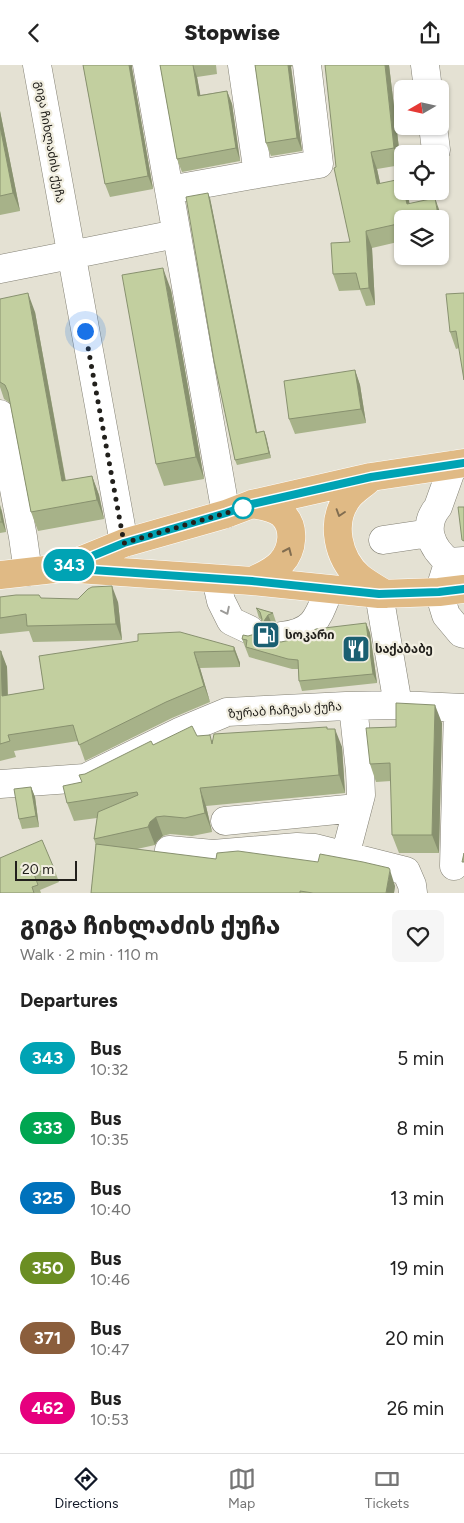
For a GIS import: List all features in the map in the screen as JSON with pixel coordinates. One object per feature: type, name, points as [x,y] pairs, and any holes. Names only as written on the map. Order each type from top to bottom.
[{"type":"main road","points":[[63,568],[124,543],[252,504],[371,477],[458,464]]},
{"type":"main road","points":[[371,477],[348,497],[340,510],[337,523],[338,536],[341,553],[347,564],[359,577],[382,594]]},
{"type":"main road","points":[[252,504],[265,506],[282,514],[290,528],[291,538],[291,548],[282,562],[272,571],[252,581]]},
{"type":"main road","points":[[0,575],[63,568],[252,581],[382,594],[452,590]]},
{"type":"street","name":"გიგა ჩიხლაძის ქუჩა","points":[[36,65],[124,543]]},
{"type":"street","points":[[147,65],[226,513]]},
{"type":"street","points":[[242,65],[258,174]]},
{"type":"street","points":[[169,190],[319,164],[307,65]]},
{"type":"street","points":[[425,65],[427,80]]},
{"type":"street","points":[[0,269],[176,234]]},
{"type":"street","points":[[0,414],[3,444],[28,572]]},
{"type":"street","points":[[458,464],[451,506],[434,513],[430,521],[430,533],[440,556],[456,561],[446,615],[464,634]]},
{"type":"street","points":[[383,540],[430,533]]},
{"type":"street","points":[[216,579],[221,601],[230,621],[250,630]]},
{"type":"street","points":[[282,636],[296,635],[316,621],[328,590]]},
{"type":"street","points":[[382,594],[398,705]]},
{"type":"street","name":"ზურაბ ჩაჩუას ქუჩა","points":[[0,785],[85,778],[178,732],[227,712],[398,705],[461,708]]},
{"type":"street","points":[[344,856],[361,795],[353,706]]},
{"type":"street","points":[[454,866],[461,708]]},
{"type":"street","points":[[226,821],[357,808]]},
{"type":"street","points":[[169,851],[213,854],[298,847],[315,848],[406,871],[413,893]]},
{"type":"building","points":[[83,65],[129,65],[148,176],[105,184]]},
{"type":"building","points":[[160,65],[193,65],[198,96],[227,91],[236,148],[177,159]]},
{"type":"building","points":[[255,65],[288,65],[297,138],[266,143]]},
{"type":"building","points":[[325,65],[385,65],[394,148],[371,152],[377,184],[394,180],[394,200],[406,200],[407,204],[435,200],[437,210],[394,210],[394,225],[366,231],[369,288],[360,289],[356,273],[333,274],[331,243],[350,242],[334,168],[336,167]]},
{"type":"building","points":[[0,126],[13,193],[0,196]]},
{"type":"building","points":[[208,193],[256,433],[264,431],[269,453],[235,460],[214,361],[186,197]]},
{"type":"building","points":[[163,268],[196,457],[156,464],[122,275]]},
{"type":"building","points":[[28,293],[62,481],[92,476],[97,500],[31,512],[8,392],[5,385],[0,382],[0,299]]},
{"type":"building","points":[[464,293],[464,380],[456,331],[450,332],[446,294]]},
{"type":"building","points":[[355,370],[361,409],[289,419],[284,381]]},
{"type":"building","points":[[458,507],[464,507],[464,541],[462,540]]},
{"type":"building","points":[[112,586],[116,624],[27,626],[26,614],[0,618],[0,597],[39,595],[41,598],[78,599],[92,587]]},
{"type":"building","points":[[256,608],[273,613],[268,615],[264,621],[263,629],[267,637],[281,642],[306,635],[316,629],[366,623],[373,674],[299,681],[298,660],[246,647],[247,640],[242,639],[243,635],[255,634],[261,627],[262,619],[260,612]]},
{"type":"building","points":[[180,632],[234,647],[234,651],[194,652],[204,686],[166,702],[79,745],[73,725],[8,735],[10,741],[0,744],[0,651],[2,696],[44,689],[39,656],[138,641],[138,634]]},
{"type":"building","points":[[396,703],[435,705],[432,835],[392,835],[390,763],[370,764],[366,728],[396,727]]},
{"type":"building","points":[[192,726],[197,736],[210,735],[212,744],[214,734],[327,727],[327,729],[335,729],[339,775],[200,788],[205,813],[185,818],[156,817],[150,822],[148,827],[94,839],[98,812],[138,795],[137,792],[67,803],[63,786],[82,782],[79,775],[85,774],[151,741],[153,745]]},
{"type":"building","points":[[31,787],[36,816],[19,819],[14,789]]},
{"type":"building","points":[[42,840],[53,866],[34,874],[38,885],[32,887],[34,893],[0,893],[0,858]]},
{"type":"building","points":[[96,844],[216,859],[217,853],[238,851],[318,862],[320,854],[363,862],[389,868],[390,870],[386,893],[313,893],[300,891],[300,893],[91,893]]},
{"type":"bus line","name":"343","points":[[464,463],[371,477],[252,504],[124,543],[63,568],[252,581],[379,594],[439,592],[464,589]]},
{"type":"place","name":"სოკარი","points":[[266,635]]},
{"type":"place","name":"საქაბაბე","points":[[356,649]]},
{"type":"route","points":[[85,331],[124,543],[243,508]]}]
